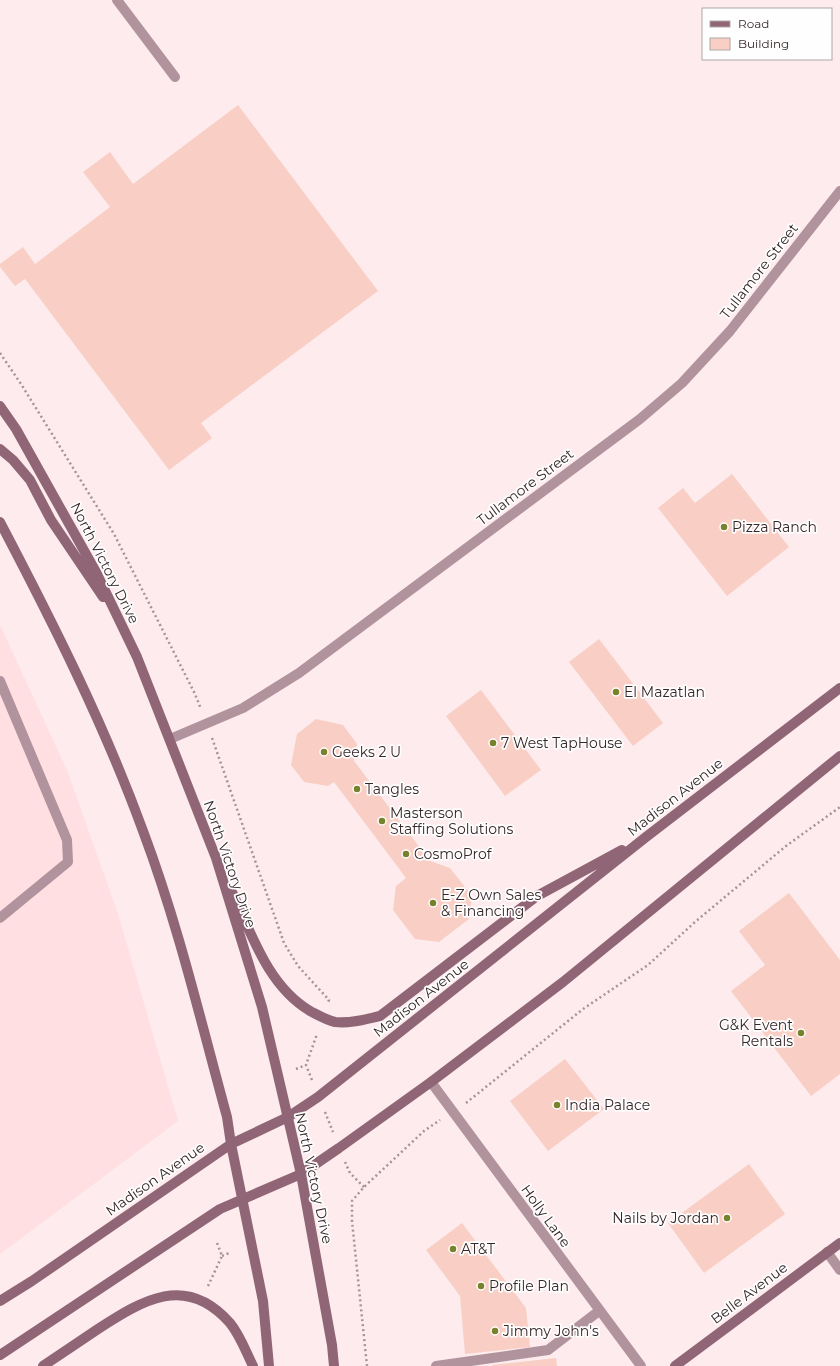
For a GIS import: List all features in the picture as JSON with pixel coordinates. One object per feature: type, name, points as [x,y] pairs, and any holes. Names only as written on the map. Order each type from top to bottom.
[{"type":"main road","name":"North Victory Drive","points":[[0,406],[16,429],[70,524],[122,625],[137,657],[216,858],[262,1007],[302,1174],[334,1366]]},
{"type":"main road","points":[[0,449],[13,460],[30,480],[51,520],[122,625]]},
{"type":"main road","points":[[0,522],[54,626],[100,724],[144,831],[179,940],[227,1118],[263,1301],[269,1366]]},
{"type":"main road","name":"Madison Avenue","points":[[0,1301],[32,1281],[231,1144],[288,1117],[318,1097],[646,837],[840,688]]},
{"type":"main road","points":[[0,1355],[220,1209],[302,1174],[339,1148],[563,982],[840,756]]},
{"type":"main road","points":[[216,858],[260,952],[281,988],[296,1003],[323,1018],[335,1022],[354,1022],[380,1016],[537,896],[646,837]]},
{"type":"main road","name":"Belle Avenue","points":[[676,1366],[840,1243]]},
{"type":"main road","points":[[43,1366],[132,1307],[159,1297],[174,1295],[194,1298],[220,1314],[230,1324],[238,1336],[253,1366]]},
{"type":"street","points":[[117,0],[175,77]]},
{"type":"street","name":"Tullamore Street","points":[[170,739],[243,708],[299,673],[640,419],[682,384],[730,331],[840,191]]},
{"type":"street","points":[[0,681],[67,840],[68,862],[0,918]]},
{"type":"street","name":"Holly Lane","points":[[430,1082],[641,1366]]},
{"type":"street","points":[[827,1252],[840,1270]]},
{"type":"street","points":[[436,1366],[548,1350],[600,1311]]},
{"type":"path","points":[[0,353],[21,384],[114,534],[195,694]]},
{"type":"path","points":[[216,748],[284,943],[298,966],[329,1000]]},
{"type":"path","points":[[470,1100],[583,1009],[648,965],[786,846],[840,807]]},
{"type":"path","points":[[317,1035],[306,1065],[350,1173],[364,1187]]},
{"type":"path","points":[[296,1069],[306,1065]]},
{"type":"path","points":[[367,1366],[352,1221],[352,1201],[364,1187],[424,1131]]},
{"type":"path","points":[[216,1243],[222,1256]]},
{"type":"path","points":[[207,1288],[222,1256],[229,1253]]},
{"type":"shaded area","points":[[0,625],[68,773],[118,914],[178,1121],[0,1254]]},
{"type":"building","points":[[238,105],[378,291],[201,423],[212,438],[169,470],[25,279],[15,286],[0,267],[0,264],[23,247],[35,264],[110,207],[83,172],[110,152],[133,184]]},
{"type":"building","name":"Pizza Ranch","points":[[732,474],[789,547],[727,596],[658,508],[683,488],[695,503]]},
{"type":"building","name":"El Mazatlan","points":[[599,639],[663,723],[633,746],[569,662]]},
{"type":"building","name":"7 West TapHouse","points":[[481,690],[541,770],[505,796],[446,716]]},
{"type":"building","points":[[316,719],[343,725],[357,744],[354,761],[430,861],[450,868],[472,896],[469,919],[439,942],[415,939],[393,910],[396,886],[406,878],[334,782],[328,786],[304,782],[291,765],[297,734]]},
{"type":"building","name":"G&K Event Rentals","points":[[789,893],[840,960],[840,1074],[811,1096],[731,991],[765,965],[739,931]]},
{"type":"building","name":"India Palace","points":[[565,1059],[604,1109],[548,1151],[510,1101]]},
{"type":"building","name":"Nails by Jordan","points":[[749,1164],[785,1214],[704,1273],[668,1223]]},
{"type":"building","points":[[462,1223],[526,1308],[530,1347],[465,1354],[460,1296],[426,1250]]},
{"type":"building","points":[[556,1358],[557,1366],[492,1366],[492,1365]]},
{"type":"place","name":"Pizza Ranch","points":[[724,527]]},
{"type":"place","name":"El Mazatlan","points":[[616,692]]},
{"type":"place","name":"7 West TapHouse","points":[[493,743]]},
{"type":"place","name":"Geeks 2 U","points":[[324,752]]},
{"type":"place","name":"Tangles","points":[[357,789]]},
{"type":"place","name":"Masterson Staffing Solutions","points":[[382,821]]},
{"type":"place","name":"CosmoProf","points":[[406,854]]},
{"type":"place","name":"E-Z Own Sales & Financing","points":[[433,903]]},
{"type":"place","name":"G&K Event Rentals","points":[[801,1033]]},
{"type":"place","name":"India Palace","points":[[557,1105]]},
{"type":"place","name":"Nails by Jordan","points":[[727,1218]]},
{"type":"place","name":"AT&T","points":[[453,1249]]},
{"type":"place","name":"Profile Plan","points":[[481,1286]]},
{"type":"place","name":"Jimmy John's","points":[[495,1331]]}]
